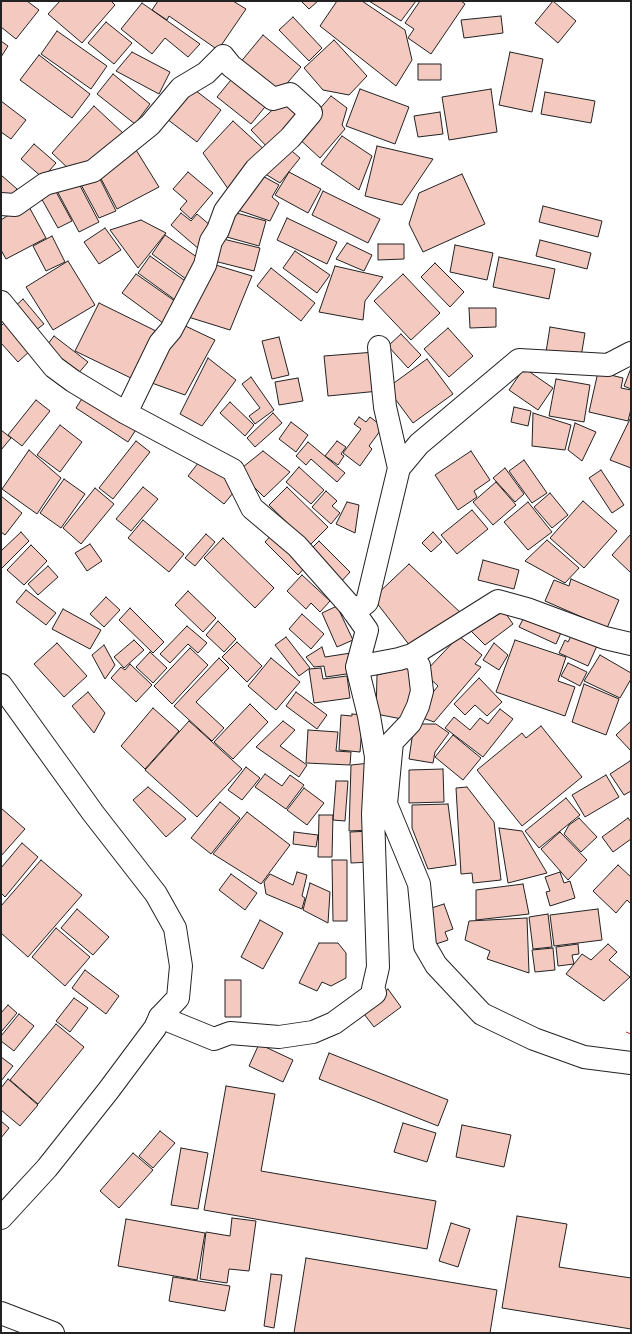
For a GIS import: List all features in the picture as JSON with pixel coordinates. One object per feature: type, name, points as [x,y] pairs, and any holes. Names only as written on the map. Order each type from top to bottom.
[{"type":"street","points":[[1,204],[15,204],[45,184],[93,171],[150,125],[181,88],[206,73],[223,56],[231,66],[273,99],[290,94],[311,113],[290,138],[256,170],[225,211],[212,241],[205,265],[171,330],[160,344],[126,413]]},
{"type":"street","points":[[1,302],[54,367],[73,381],[126,413],[233,470],[252,508],[297,546],[354,612],[367,630],[357,667],[369,716],[376,757],[373,814],[378,967],[373,989],[375,993],[334,1023],[313,1032],[279,1037],[230,1033],[214,1039],[160,1017]]},
{"type":"street","points":[[354,612],[367,602],[399,468],[385,407],[379,347]]},
{"type":"street","points":[[399,468],[419,444],[519,360],[608,365],[631,353]]},
{"type":"street","points":[[357,667],[412,655],[498,601],[526,609],[605,638],[631,644]]},
{"type":"street","points":[[412,655],[419,666],[422,691],[418,706],[410,723],[392,742],[386,804],[419,884],[425,946],[436,965],[482,1014],[534,1039],[584,1057],[631,1063]]},
{"type":"street","points":[[1,685],[93,813],[156,894],[175,928],[181,966],[178,998],[160,1017],[155,1028],[108,1091],[47,1168],[1,1218]]},
{"type":"street","points":[[1,1313],[53,1333]]},
{"type":"building","points":[[1,1],[27,1],[39,10],[16,39],[1,27]]},
{"type":"building","points":[[60,1],[111,1],[115,5],[82,43],[48,14]]},
{"type":"building","points":[[158,1],[233,1],[246,9],[218,50],[169,16],[167,20],[152,10]]},
{"type":"building","points":[[301,1],[318,1],[309,9]]},
{"type":"building","points":[[337,1],[362,1],[405,30],[412,60],[396,86],[320,26]]},
{"type":"building","points":[[369,1],[416,1],[401,21]]},
{"type":"building","points":[[420,1],[461,1],[465,4],[431,54],[408,38],[414,29],[405,23]]},
{"type":"building","points":[[553,1],[576,21],[558,43],[535,23]]},
{"type":"building","points":[[142,3],[200,44],[188,57],[165,38],[152,54],[121,29]]},
{"type":"building","points":[[501,16],[503,33],[464,38],[461,20]]},
{"type":"building","points":[[293,17],[322,48],[309,61],[279,30]]},
{"type":"building","points":[[106,22],[132,43],[114,64],[88,43]]},
{"type":"building","points":[[57,31],[107,66],[91,89],[41,54]]},
{"type":"building","points":[[263,35],[301,67],[277,95],[239,64]]},
{"type":"building","points":[[334,40],[367,76],[349,95],[323,90],[304,68]]},
{"type":"building","points":[[1,41],[8,46],[1,57]]},
{"type":"building","points":[[132,52],[170,72],[159,94],[116,71]]},
{"type":"building","points":[[510,52],[543,59],[532,112],[499,105]]},
{"type":"building","points":[[39,55],[90,94],[72,118],[20,80]]},
{"type":"building","points":[[418,64],[441,64],[441,80],[418,80]]},
{"type":"building","points":[[113,74],[150,104],[135,124],[97,94]]},
{"type":"building","points":[[235,75],[269,102],[251,124],[217,97]]},
{"type":"building","points":[[191,87],[221,110],[197,142],[167,119]]},
{"type":"building","points":[[360,89],[409,107],[395,144],[346,126]]},
{"type":"building","points":[[491,89],[497,132],[449,140],[442,97]]},
{"type":"building","points":[[545,92],[595,101],[591,123],[541,114]]},
{"type":"building","points":[[331,96],[347,108],[342,125],[345,129],[320,158],[296,136]]},
{"type":"building","points":[[284,99],[304,120],[271,151],[251,130]]},
{"type":"building","points":[[1,101],[26,120],[11,139],[1,132]]},
{"type":"building","points":[[94,106],[124,134],[91,168],[71,171],[52,153]]},
{"type":"building","points":[[440,112],[443,134],[418,137],[414,116]]},
{"type":"building","points":[[233,121],[268,153],[231,193],[203,153]]},
{"type":"building","points":[[342,136],[372,156],[359,190],[321,164]]},
{"type":"building","points":[[34,144],[56,163],[43,178],[21,159]]},
{"type":"building","points":[[133,145],[159,187],[117,209],[99,175]]},
{"type":"building","points":[[286,146],[300,158],[280,183],[262,172]]},
{"type":"building","points":[[377,146],[433,159],[402,205],[365,196]]},
{"type":"building","points":[[188,172],[213,193],[191,219],[180,209],[187,201],[173,189]]},
{"type":"building","points":[[289,172],[321,189],[308,213],[275,195]]},
{"type":"building","points":[[259,174],[279,185],[272,197],[279,203],[270,221],[232,208]]},
{"type":"building","points":[[462,174],[485,224],[423,252],[409,224],[419,193]]},
{"type":"building","points":[[1,175],[17,189],[6,203],[1,199]]},
{"type":"building","points":[[98,175],[116,211],[99,218],[79,181]]},
{"type":"building","points":[[76,178],[99,222],[79,232],[56,189]]},
{"type":"building","points":[[54,188],[72,221],[58,228],[40,196]]},
{"type":"building","points":[[323,191],[380,219],[368,243],[312,215]]},
{"type":"building","points":[[27,203],[46,238],[6,259],[1,250],[1,220]]},
{"type":"building","points":[[543,206],[602,221],[598,237],[539,222]]},
{"type":"building","points":[[229,211],[266,221],[259,246],[216,234]]},
{"type":"building","points":[[181,213],[191,221],[197,214],[217,231],[200,250],[171,225]]},
{"type":"building","points":[[287,218],[337,242],[327,264],[277,240]]},
{"type":"building","points":[[141,220],[166,233],[138,268],[110,230]]},
{"type":"building","points":[[105,228],[121,250],[99,264],[84,242]]},
{"type":"building","points":[[165,235],[204,262],[190,282],[152,254]]},
{"type":"building","points":[[52,236],[65,262],[46,271],[33,246]]},
{"type":"building","points":[[215,237],[260,248],[254,271],[210,260]]},
{"type":"building","points":[[540,240],[591,253],[587,269],[536,256]]},
{"type":"building","points":[[347,243],[372,255],[364,271],[336,259]]},
{"type":"building","points":[[378,244],[404,244],[404,259],[378,260]]},
{"type":"building","points":[[455,245],[493,253],[487,280],[450,272]]},
{"type":"building","points":[[295,251],[330,275],[317,293],[283,268]]},
{"type":"building","points":[[150,256],[191,285],[178,302],[138,273]]},
{"type":"building","points":[[499,257],[555,269],[549,299],[493,287]]},
{"type":"building","points":[[68,261],[95,305],[53,330],[26,287]]},
{"type":"building","points":[[209,263],[252,276],[230,330],[185,316]]},
{"type":"building","points":[[435,263],[464,292],[450,307],[421,277]]},
{"type":"building","points":[[335,266],[383,277],[365,301],[363,320],[319,312]]},
{"type":"building","points":[[271,268],[315,303],[301,321],[257,286]]},
{"type":"building","points":[[136,274],[182,306],[167,326],[122,293]]},
{"type":"building","points":[[403,274],[440,313],[411,340],[374,301]]},
{"type":"building","points":[[23,299],[44,324],[32,333],[12,309]]},
{"type":"building","points":[[99,303],[158,332],[135,380],[75,351]]},
{"type":"building","points":[[469,308],[496,308],[496,327],[470,328]]},
{"type":"building","points":[[6,321],[32,349],[18,362],[1,343],[1,326]]},
{"type":"building","points":[[179,323],[215,340],[185,395],[149,382]]},
{"type":"building","points":[[550,327],[585,333],[581,357],[546,352]]},
{"type":"building","points":[[448,328],[473,356],[449,377],[424,349]]},
{"type":"building","points":[[401,334],[421,355],[408,368],[388,346]]},
{"type":"building","points":[[54,336],[88,362],[77,375],[44,349]]},
{"type":"building","points":[[279,337],[289,375],[272,379],[262,341]]},
{"type":"building","points":[[375,352],[379,391],[328,396],[324,356]]},
{"type":"building","points":[[208,358],[236,380],[202,426],[180,414]]},
{"type":"building","points":[[427,359],[453,394],[413,423],[387,388]]},
{"type":"building","points":[[524,368],[553,388],[538,410],[509,390]]},
{"type":"building","points":[[631,368],[631,389],[624,386]]},
{"type":"building","points":[[598,372],[623,378],[621,388],[631,390],[631,409],[628,421],[589,412]]},
{"type":"building","points":[[251,377],[274,410],[255,424],[249,416],[260,408],[242,384]]},
{"type":"building","points":[[298,378],[303,401],[279,405],[275,382]]},
{"type":"building","points":[[556,379],[590,385],[584,422],[549,416]]},
{"type":"building","points":[[85,394],[137,428],[128,442],[76,408]]},
{"type":"building","points":[[36,400],[50,411],[22,446],[8,435]]},
{"type":"building","points":[[230,402],[254,425],[245,436],[220,413]]},
{"type":"building","points":[[514,407],[531,411],[528,426],[511,422]]},
{"type":"building","points":[[273,413],[282,423],[255,447],[247,438]]},
{"type":"building","points":[[533,413],[571,425],[565,450],[532,446]]},
{"type":"building","points":[[359,417],[366,422],[370,417],[383,427],[369,446],[372,449],[360,466],[343,453],[361,429],[354,424]]},
{"type":"building","points":[[631,417],[631,468],[610,460]]},
{"type":"building","points":[[291,422],[308,435],[296,452],[279,439]]},
{"type":"building","points":[[575,423],[596,432],[582,461],[568,450]]},
{"type":"building","points":[[60,425],[82,442],[60,472],[37,455]]},
{"type":"building","points":[[1,430],[11,438],[1,450]]},
{"type":"building","points":[[136,441],[150,452],[113,499],[99,488]]},
{"type":"building","points":[[337,441],[346,447],[341,454],[344,456],[338,465],[325,456]]},
{"type":"building","points":[[308,442],[345,473],[337,482],[311,459],[306,465],[296,456]]},
{"type":"building","points":[[29,450],[61,478],[37,514],[2,489]]},
{"type":"building","points":[[263,451],[290,472],[264,497],[238,471]]},
{"type":"building","points":[[471,451],[490,480],[474,491],[477,497],[458,510],[435,475]]},
{"type":"building","points":[[202,458],[238,487],[224,504],[188,476]]},
{"type":"building","points":[[524,460],[547,493],[532,503],[509,471]]},
{"type":"building","points":[[299,467],[324,490],[311,504],[286,482]]},
{"type":"building","points":[[505,468],[524,494],[515,502],[493,478]]},
{"type":"building","points":[[601,470],[624,505],[612,513],[589,478]]},
{"type":"building","points":[[64,479],[85,494],[61,528],[40,513]]},
{"type":"building","points":[[496,482],[516,505],[493,525],[473,502]]},
{"type":"building","points":[[143,487],[158,499],[131,531],[116,519]]},
{"type":"building","points":[[287,487],[328,527],[310,545],[269,505]]},
{"type":"building","points":[[95,488],[114,504],[81,544],[63,528]]},
{"type":"building","points":[[326,491],[337,501],[332,506],[340,513],[331,524],[312,507]]},
{"type":"building","points":[[550,493],[568,515],[552,528],[534,507]]},
{"type":"building","points":[[1,496],[22,513],[5,535],[1,532]]},
{"type":"building","points":[[583,501],[617,531],[584,568],[550,538]]},
{"type":"building","points":[[347,502],[359,505],[355,533],[336,524]]},
{"type":"building","points":[[528,502],[552,532],[528,550],[504,522]]},
{"type":"building","points":[[472,510],[488,529],[457,554],[441,535]]},
{"type":"building","points":[[143,520],[184,554],[169,572],[128,538]]},
{"type":"building","points":[[275,531],[308,564],[298,575],[265,542]]},
{"type":"building","points":[[21,532],[29,541],[1,569],[1,551]]},
{"type":"building","points":[[433,532],[442,542],[431,552],[422,543]]},
{"type":"building","points":[[206,534],[215,542],[195,566],[185,558]]},
{"type":"building","points":[[631,534],[631,573],[612,555]]},
{"type":"building","points":[[223,538],[274,588],[255,608],[204,558]]},
{"type":"building","points":[[547,540],[579,568],[565,583],[525,561]]},
{"type":"building","points":[[319,541],[350,572],[339,584],[308,552]]},
{"type":"building","points":[[90,544],[102,561],[87,571],[75,553]]},
{"type":"building","points":[[31,545],[47,561],[24,585],[7,570]]},
{"type":"building","points":[[483,560],[519,570],[514,589],[478,580]]},
{"type":"building","points":[[409,564],[463,615],[410,646],[373,598]]},
{"type":"building","points":[[48,566],[58,577],[38,595],[28,584]]},
{"type":"building","points":[[302,575],[330,601],[320,612],[311,603],[306,609],[287,591]]},
{"type":"building","points":[[571,579],[619,600],[607,628],[545,601],[554,580],[569,586]]},
{"type":"building","points":[[26,590],[56,613],[46,625],[16,602]]},
{"type":"building","points":[[188,591],[216,618],[203,632],[175,605]]},
{"type":"building","points":[[106,597],[120,610],[104,627],[90,614]]},
{"type":"building","points":[[337,606],[353,640],[337,647],[322,613]]},
{"type":"building","points":[[130,608],[164,642],[153,653],[119,620]]},
{"type":"building","points":[[63,609],[101,630],[90,649],[52,629]]},
{"type":"building","points":[[504,611],[513,624],[485,645],[471,631]]},
{"type":"building","points":[[527,611],[563,628],[556,644],[519,627]]},
{"type":"building","points":[[302,614],[324,634],[311,649],[289,629]]},
{"type":"building","points":[[218,621],[236,639],[224,652],[206,635]]},
{"type":"building","points":[[187,626],[207,643],[198,653],[188,644],[170,663],[160,654]]},
{"type":"building","points":[[575,628],[600,639],[588,666],[559,653],[565,640],[568,642]]},
{"type":"building","points":[[459,636],[482,655],[475,664],[481,667],[434,722],[420,717],[422,706],[438,686],[424,673]]},
{"type":"building","points":[[286,637],[310,668],[299,676],[275,645]]},
{"type":"building","points":[[134,640],[144,650],[124,668],[114,657]]},
{"type":"building","points":[[515,640],[566,657],[558,681],[575,687],[565,716],[496,692]]},
{"type":"building","points":[[237,642],[262,666],[247,682],[222,657]]},
{"type":"building","points":[[57,643],[87,676],[64,697],[34,664]]},
{"type":"building","points":[[494,643],[508,655],[499,670],[483,660]]},
{"type":"building","points":[[104,645],[115,665],[105,679],[92,655]]},
{"type":"building","points":[[322,647],[325,657],[351,653],[353,673],[326,677],[324,666],[314,667],[306,657]]},
{"type":"building","points":[[190,648],[208,665],[172,704],[154,686]]},
{"type":"building","points":[[150,652],[167,668],[153,683],[136,667]]},
{"type":"building","points":[[600,655],[631,673],[631,679],[620,698],[584,681]]},
{"type":"building","points":[[219,658],[229,668],[196,702],[224,728],[212,741],[174,706]]},
{"type":"building","points":[[271,658],[300,682],[276,710],[248,686]]},
{"type":"building","points":[[568,663],[587,672],[580,686],[561,676]]},
{"type":"building","points":[[130,664],[152,685],[136,702],[111,678],[121,667],[125,670]]},
{"type":"building","points":[[415,666],[407,720],[376,714],[377,675]]},
{"type":"building","points":[[321,668],[323,679],[347,676],[350,698],[314,703],[309,669]]},
{"type":"building","points":[[479,678],[502,702],[487,716],[475,705],[465,715],[454,704]]},
{"type":"building","points":[[584,684],[619,699],[606,735],[572,722]]},
{"type":"building","points":[[88,692],[105,713],[94,733],[72,706]]},
{"type":"building","points":[[296,692],[327,715],[317,729],[286,706]]},
{"type":"building","points":[[250,704],[268,722],[233,759],[214,742]]},
{"type":"building","points":[[153,708],[179,731],[145,769],[121,746]]},
{"type":"building","points":[[500,709],[513,719],[483,757],[445,728],[454,717],[470,730],[480,718],[488,724]]},
{"type":"building","points":[[352,714],[363,715],[360,752],[339,750],[341,715],[352,716]]},
{"type":"building","points":[[189,721],[242,769],[197,817],[145,770]]},
{"type":"building","points":[[283,721],[295,730],[280,746],[307,765],[299,777],[256,747]]},
{"type":"building","points":[[631,721],[631,751],[616,735]]},
{"type":"building","points":[[414,724],[436,724],[449,733],[435,752],[433,763],[409,759]]},
{"type":"building","points":[[541,726],[582,777],[522,826],[477,770],[522,733],[526,738]]},
{"type":"building","points":[[308,730],[338,732],[336,751],[351,752],[350,765],[306,763]]},
{"type":"building","points":[[453,735],[481,758],[463,780],[435,757]]},
{"type":"building","points":[[630,761],[631,791],[624,795],[610,774]]},
{"type":"building","points":[[370,763],[370,830],[349,831],[351,765]]},
{"type":"building","points":[[246,767],[260,778],[242,800],[228,790]]},
{"type":"building","points":[[443,769],[444,802],[409,803],[409,770]]},
{"type":"building","points":[[265,774],[282,786],[290,775],[304,785],[286,809],[255,787]]},
{"type":"building","points":[[606,775],[619,797],[585,817],[572,795]]},
{"type":"building","points":[[336,781],[348,781],[345,821],[333,820]]},
{"type":"building","points":[[148,787],[186,819],[166,837],[133,800]]},
{"type":"building","points":[[467,787],[494,822],[501,880],[473,883],[472,873],[461,874],[456,788]]},
{"type":"building","points":[[304,788],[324,803],[307,825],[287,810]]},
{"type":"building","points":[[566,798],[580,815],[539,848],[525,831]]},
{"type":"building","points":[[220,802],[240,818],[211,854],[191,838]]},
{"type":"building","points":[[448,804],[456,865],[428,869],[412,828],[412,805]]},
{"type":"building","points":[[1,808],[25,829],[1,856]]},
{"type":"building","points":[[247,812],[290,845],[261,884],[213,854]]},
{"type":"building","points":[[319,815],[333,815],[332,857],[318,857]]},
{"type":"building","points":[[579,818],[597,837],[581,852],[564,834],[569,825]]},
{"type":"building","points":[[628,818],[631,822],[631,839],[613,852],[602,837]]},
{"type":"building","points":[[499,828],[522,831],[547,873],[508,883]]},
{"type":"building","points":[[371,831],[372,862],[351,863],[350,832]]},
{"type":"building","points":[[294,832],[318,835],[316,847],[293,844]]},
{"type":"building","points":[[560,832],[587,860],[568,880],[541,849]]},
{"type":"building","points":[[22,843],[38,857],[5,897],[1,893],[1,868]]},
{"type":"building","points":[[41,860],[82,895],[28,957],[1,933],[1,906]]},
{"type":"building","points":[[332,860],[347,860],[347,921],[333,921]]},
{"type":"building","points":[[618,865],[631,877],[631,904],[627,900],[616,913],[593,891]]},
{"type":"building","points":[[297,872],[307,875],[302,896],[305,898],[302,909],[266,894],[264,882],[270,874],[293,885]]},
{"type":"building","points":[[560,872],[564,883],[570,881],[575,898],[550,906],[546,892],[550,891],[545,877]]},
{"type":"building","points":[[231,874],[257,893],[245,910],[219,890]]},
{"type":"building","points":[[310,883],[330,892],[328,923],[303,910]]},
{"type":"building","points":[[523,884],[529,914],[476,920],[476,890]]},
{"type":"building","points":[[444,904],[453,929],[445,932],[448,940],[433,945],[422,911]]},
{"type":"building","points":[[77,909],[109,937],[93,955],[61,928]]},
{"type":"building","points":[[598,909],[602,940],[554,946],[550,915]]},
{"type":"building","points":[[548,914],[552,947],[533,949],[529,917]]},
{"type":"building","points":[[527,918],[529,973],[487,959],[490,951],[465,940],[469,921]]},
{"type":"building","points":[[260,920],[283,933],[263,969],[241,957]]},
{"type":"building","points":[[56,928],[90,957],[65,986],[32,957]]},
{"type":"building","points":[[319,943],[338,943],[346,953],[346,978],[331,986],[322,982],[317,991],[299,983]]},
{"type":"building","points":[[578,944],[579,954],[572,955],[574,964],[558,966],[556,947]]},
{"type":"building","points":[[608,944],[617,952],[609,960],[630,977],[604,1001],[566,974],[582,954],[591,960]]},
{"type":"building","points":[[553,948],[555,970],[535,972],[532,950]]},
{"type":"building","points":[[85,970],[119,996],[106,1014],[72,988]]},
{"type":"building","points":[[225,980],[241,980],[241,1017],[225,1017]]},
{"type":"building","points":[[388,989],[401,1007],[374,1027],[361,1010]]},
{"type":"building","points":[[74,998],[88,1008],[70,1032],[56,1021]]},
{"type":"building","points":[[8,1005],[17,1013],[2,1031],[1,1013]]},
{"type":"building","points":[[19,1014],[34,1026],[14,1051],[1,1041],[1,1036]]},
{"type":"building","points":[[56,1024],[84,1047],[38,1104],[10,1080]]},
{"type":"building","points":[[259,1044],[293,1060],[283,1082],[249,1066]]},
{"type":"building","points":[[329,1053],[448,1100],[438,1126],[319,1079]]},
{"type":"building","points":[[1,1057],[13,1066],[1,1081]]},
{"type":"building","points":[[8,1079],[38,1105],[20,1126],[1,1110],[1,1088]]},
{"type":"building","points":[[226,1086],[275,1094],[261,1171],[436,1201],[427,1249],[204,1210]]},
{"type":"building","points":[[1,1121],[9,1128],[1,1138]]},
{"type":"building","points":[[403,1123],[436,1133],[427,1162],[394,1152]]},
{"type":"building","points":[[462,1125],[511,1135],[504,1167],[456,1157]]},
{"type":"building","points":[[160,1131],[175,1143],[153,1168],[139,1156]]},
{"type":"building","points":[[181,1148],[208,1153],[198,1209],[171,1205]]},
{"type":"building","points":[[133,1153],[153,1170],[119,1208],[100,1191]]},
{"type":"building","points":[[517,1216],[567,1224],[559,1267],[631,1278],[631,1329],[502,1308]]},
{"type":"building","points":[[232,1218],[256,1221],[249,1271],[229,1269],[227,1283],[200,1279],[206,1232],[230,1236]]},
{"type":"building","points":[[126,1219],[205,1233],[197,1280],[118,1266]]},
{"type":"building","points":[[451,1223],[470,1229],[458,1267],[439,1261]]},
{"type":"building","points":[[306,1258],[497,1290],[490,1333],[294,1333]]},
{"type":"building","points":[[271,1274],[282,1275],[274,1328],[264,1326]]},
{"type":"building","points":[[173,1277],[230,1286],[225,1311],[169,1301]]},
{"type":"power","points":[[626,1032],[631,1034]]}]
